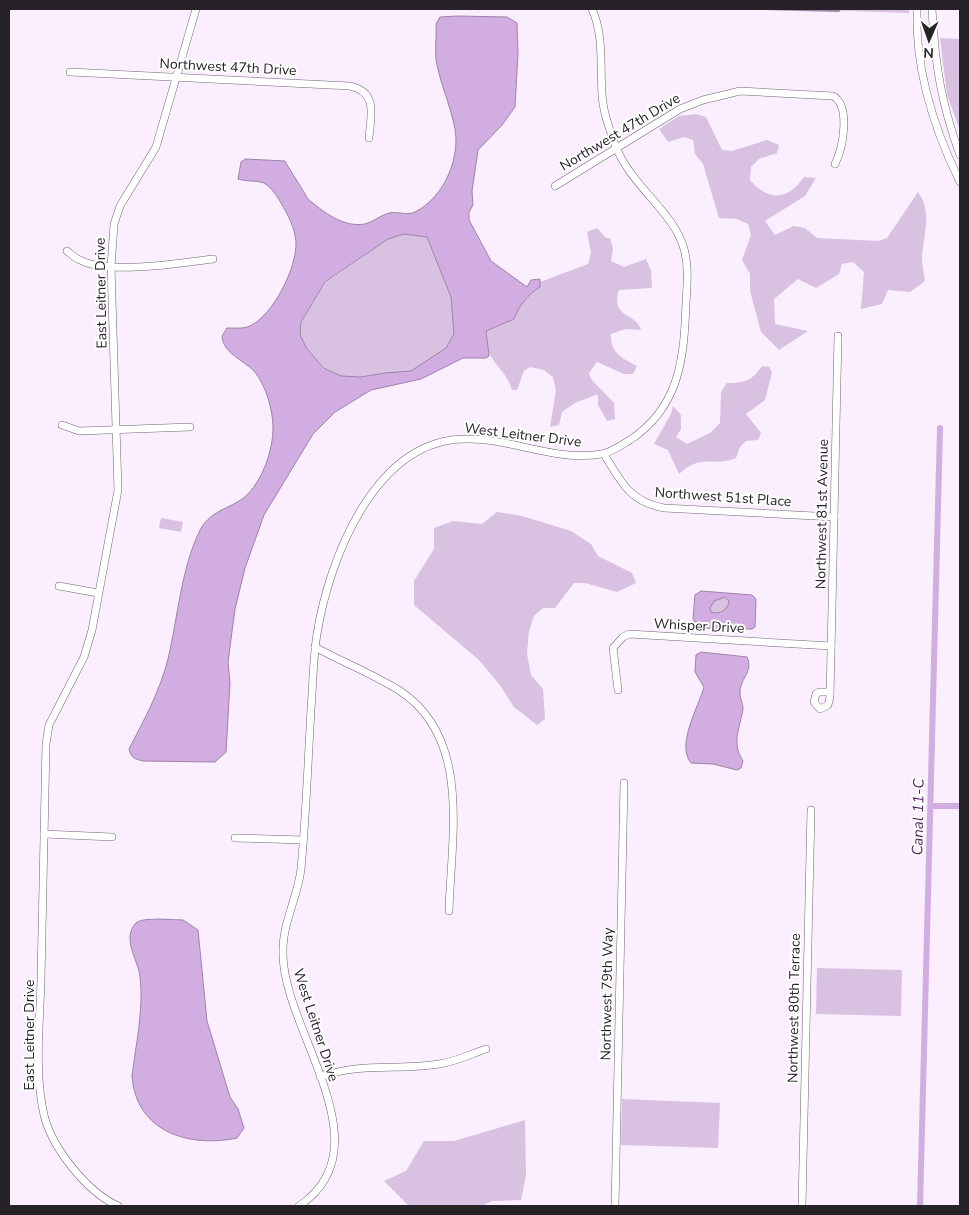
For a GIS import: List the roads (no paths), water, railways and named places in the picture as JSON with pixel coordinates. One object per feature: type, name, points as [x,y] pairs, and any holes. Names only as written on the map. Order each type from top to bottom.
[{"type":"street","name":"East Leitner Drive","points":[[118,1206],[90,1186],[67,1162],[54,1140],[44,1116],[39,1062],[46,744],[49,725],[84,657],[92,630],[118,490],[112,267],[114,224],[120,206],[156,147],[196,9]]},
{"type":"street","name":"West Leitner Drive","points":[[299,1206],[318,1188],[330,1168],[336,1150],[336,1129],[331,1106],[288,986],[283,949],[300,872],[315,647],[321,608],[332,570],[349,531],[371,496],[390,472],[408,457],[447,440],[487,440],[558,454],[582,456],[604,454],[635,436],[652,421],[668,400],[678,378],[685,350],[687,276],[684,250],[678,234],[626,168],[617,148],[605,115],[602,97],[599,35],[592,9]]},
{"type":"street","points":[[917,9],[920,57],[928,99],[939,134],[960,182]]},
{"type":"street","points":[[932,9],[934,57],[941,96],[960,155]]},
{"type":"street","name":"Northwest 47th Drive","points":[[70,72],[176,76],[362,88],[371,107],[369,138]]},
{"type":"street","name":"Northwest 47th Drive","points":[[555,186],[680,109],[725,93],[833,96],[839,100],[844,108],[842,151],[835,164]]},
{"type":"street","points":[[67,251],[80,261],[112,267],[164,265],[213,259]]},
{"type":"street","name":"Northwest 81st Avenue","points":[[829,692],[838,336]]},
{"type":"street","points":[[62,426],[79,431],[190,427]]},
{"type":"street","name":"Northwest 51st Place","points":[[604,454],[620,481],[633,496],[646,505],[664,508],[834,517]]},
{"type":"street","points":[[59,586],[98,593]]},
{"type":"street","name":"Whisper Drive","points":[[618,690],[613,648],[623,637],[629,634],[831,646]]},
{"type":"street","points":[[315,647],[400,692],[428,716],[439,735],[448,757],[453,795],[449,911]]},
{"type":"street","name":"Northwest 79th Way","points":[[615,1206],[624,783]]},
{"type":"street","name":"Northwest 80th Terrace","points":[[802,1206],[811,810]]},
{"type":"street","points":[[44,834],[112,837]]},
{"type":"street","points":[[234,838],[303,840]]},
{"type":"street","points":[[320,1077],[356,1067],[387,1068],[441,1064],[486,1048]]},
{"type":"waterway","points":[[764,9],[839,11]]},
{"type":"waterway","name":"Canal 11-C","points":[[920,1206],[940,428]]},
{"type":"waterway","points":[[931,806],[960,806]]}]
